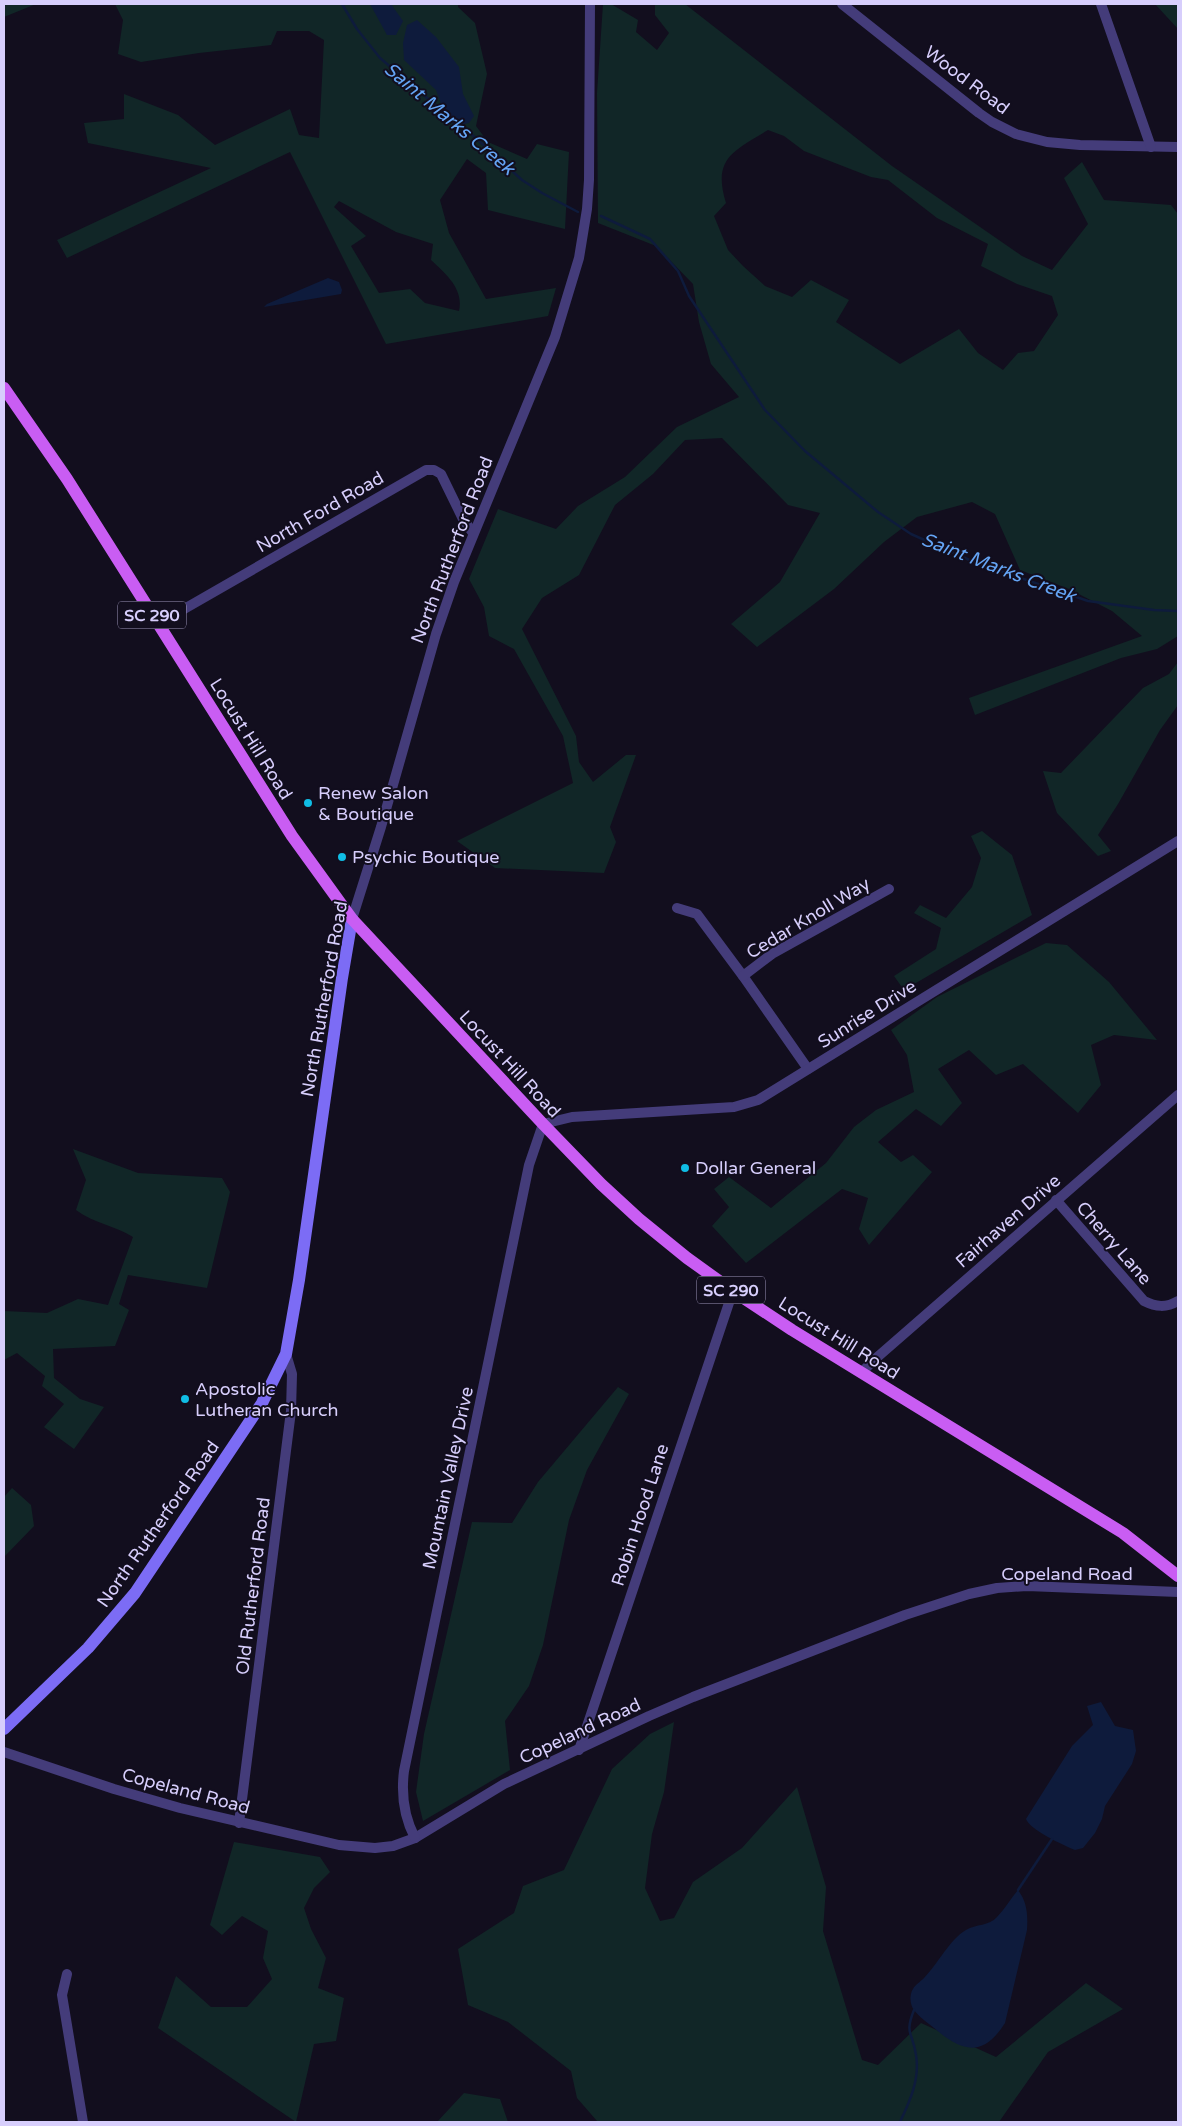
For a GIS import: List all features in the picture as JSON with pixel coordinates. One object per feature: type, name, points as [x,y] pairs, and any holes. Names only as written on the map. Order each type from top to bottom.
[{"type":"main road","name":"Locust Hill Road","points":[[4,388],[67,479],[292,836],[352,920],[542,1124],[601,1184],[639,1219],[687,1258],[733,1291],[861,1373],[1123,1533],[1178,1576]]},
{"type":"street","name":"North Rutherford Road","points":[[4,1729],[88,1648],[135,1593],[262,1403],[286,1354],[299,1280],[352,920],[381,827],[436,634],[473,533],[522,420],[555,336],[579,258],[587,209],[589,180],[590,4]]},
{"type":"street","name":"Wood Road","points":[[842,4],[978,113],[1005,129],[1027,138],[1047,142],[1178,147]]},
{"type":"street","points":[[1101,4],[1151,147]]},
{"type":"street","name":"North Ford Road","points":[[158,624],[426,470],[434,470],[441,474],[463,519],[473,533]]},
{"type":"street","name":"Sunrise Drive","points":[[542,1124],[572,1117],[746,1105],[766,1096],[1178,841]]},
{"type":"street","name":"Cedar Knoll Way","points":[[743,976],[772,954],[889,889]]},
{"type":"street","points":[[677,908],[697,914],[743,976],[808,1070]]},
{"type":"street","name":"Fairhaven Drive","points":[[861,1373],[1178,1095]]},
{"type":"street","name":"Mountain Valley Drive","points":[[415,1838],[409,1826],[404,1806],[404,1771],[529,1165],[542,1124]]},
{"type":"street","name":"Cherry Lane","points":[[1056,1200],[1144,1301],[1150,1305],[1164,1306],[1178,1301]]},
{"type":"street","name":"Robin Hood Lane","points":[[579,1750],[733,1291]]},
{"type":"street","name":"Old Rutherford Road","points":[[239,1823],[291,1411],[292,1374],[286,1354]]},
{"type":"street","name":"Copeland Road","points":[[4,1752],[123,1792],[239,1823],[358,1847],[393,1846],[415,1838],[504,1784],[693,1697],[905,1615],[969,1594],[997,1588],[1027,1586],[1178,1592]]},
{"type":"street","points":[[67,1974],[62,1995],[82,2122]]},
{"type":"green space","points":[[4,4],[36,4],[4,17]]},
{"type":"green space","points":[[115,4],[458,4],[458,7],[475,23],[487,74],[476,126],[488,142],[527,159],[537,144],[569,152],[565,229],[488,210],[486,173],[467,159],[440,200],[449,233],[486,299],[556,288],[548,316],[386,344],[290,152],[67,258],[57,240],[211,168],[88,143],[84,123],[124,119],[124,94],[178,115],[215,145],[290,109],[299,135],[319,138],[324,40],[309,31],[277,31],[271,45],[141,62],[118,54],[123,20]],"holes":[[[339,201],[396,232],[433,244],[431,260],[448,276],[456,289],[460,303],[459,311],[425,303],[410,289],[379,293],[351,246],[366,236],[334,207]]]},
{"type":"green space","points":[[603,4],[611,4],[638,20],[636,32],[657,50],[669,33],[655,15],[655,4],[685,4],[892,166],[1022,256],[1052,270],[1088,224],[1064,178],[1082,162],[1104,200],[1171,205],[1178,214],[1178,636],[1157,649],[1121,658],[975,715],[969,698],[1142,636],[1112,611],[1069,589],[1020,570],[995,514],[972,502],[917,517],[884,542],[834,589],[757,647],[731,624],[780,582],[820,513],[788,505],[722,438],[685,440],[653,474],[615,505],[579,575],[542,598],[522,629],[576,736],[579,762],[593,782],[626,755],[636,755],[610,827],[616,842],[604,873],[495,868],[457,841],[573,783],[563,736],[514,649],[489,636],[484,607],[469,579],[498,509],[556,529],[578,506],[625,477],[677,427],[739,397],[711,364],[699,322],[693,284],[656,246],[598,223],[597,93]],"holes":[[[768,130],[784,136],[804,151],[871,177],[888,180],[937,218],[988,244],[981,266],[1017,284],[1052,296],[1058,315],[1034,351],[1018,353],[1003,370],[978,353],[959,329],[900,364],[836,322],[849,300],[811,280],[792,297],[765,286],[728,250],[714,216],[726,203],[722,188],[722,176],[724,166],[729,158],[736,150]]]},
{"type":"green space","points":[[1155,4],[1178,4],[1178,29]]},
{"type":"green space","points":[[1178,662],[1178,705],[1160,730],[1098,835],[1111,851],[1098,856],[1057,813],[1043,771],[1061,773],[1143,688],[1169,674]]},
{"type":"green space","points":[[982,831],[1012,855],[1032,915],[904,990],[894,976],[936,949],[941,928],[914,913],[920,905],[946,918],[972,887],[981,858],[971,836]]},
{"type":"green space","points":[[1046,943],[1067,945],[1109,982],[1157,1040],[1114,1035],[1091,1045],[1101,1085],[1078,1113],[1023,1064],[996,1075],[969,1050],[938,1069],[962,1103],[941,1126],[916,1109],[878,1142],[901,1162],[913,1155],[932,1172],[869,1245],[859,1229],[868,1198],[842,1189],[746,1263],[712,1226],[729,1207],[714,1189],[729,1177],[771,1208],[826,1163],[854,1127],[876,1110],[914,1092],[907,1055],[891,1030],[937,997]]},
{"type":"green space","points":[[73,1149],[138,1173],[222,1178],[230,1192],[207,1288],[128,1275],[119,1304],[129,1310],[115,1346],[53,1349],[54,1378],[80,1399],[104,1407],[74,1449],[44,1427],[64,1404],[42,1386],[45,1376],[17,1353],[4,1360],[4,1311],[47,1313],[78,1299],[108,1305],[133,1237],[83,1215],[76,1210],[86,1180]]},
{"type":"green space","points":[[618,1387],[629,1394],[587,1470],[569,1520],[543,1645],[529,1686],[505,1721],[510,1770],[423,1821],[416,1792],[424,1734],[472,1522],[512,1523],[538,1482]]},
{"type":"green space","points":[[12,1488],[31,1505],[34,1526],[4,1557],[4,1497]]},
{"type":"green space","points":[[674,1722],[664,1792],[652,1834],[645,1888],[660,1921],[674,1918],[693,1882],[742,1848],[797,1787],[826,1887],[823,1931],[862,2060],[878,2065],[921,2023],[996,2057],[1086,1983],[1123,2009],[1048,2052],[999,2122],[596,2122],[577,2098],[571,2071],[508,2022],[468,2005],[458,1949],[514,1913],[523,1886],[564,1870],[612,1769],[650,1734]]},
{"type":"green space","points":[[234,1842],[320,1857],[330,1872],[314,1888],[304,1908],[311,1929],[326,1958],[318,1988],[344,1998],[336,2041],[314,2044],[296,2122],[158,2028],[176,1976],[211,2007],[247,2007],[272,1979],[263,1958],[268,1931],[242,1916],[222,1935],[210,1925]]},
{"type":"green space","points":[[464,2093],[500,2099],[508,2122],[437,2122]]},
{"type":"water","points":[[370,4],[391,4],[403,21],[396,35],[387,35]]},
{"type":"water","points":[[417,20],[436,37],[459,67],[463,94],[474,116],[469,123],[456,126],[447,120],[436,90],[404,60],[403,43],[407,25]]},
{"type":"water","points":[[328,278],[339,282],[342,290],[341,294],[264,307],[267,304]]},
{"type":"water","points":[[1101,1702],[1115,1726],[1133,1730],[1136,1751],[1132,1764],[1105,1806],[1102,1819],[1095,1833],[1083,1848],[1075,1850],[1040,1832],[1026,1819],[1072,1746],[1093,1725],[1087,1706]]},
{"type":"water","points":[[1018,1890],[1026,1908],[1027,1930],[1005,2023],[989,2042],[972,2048],[963,2046],[944,2036],[916,2013],[911,2003],[912,1991],[960,1934],[994,1920]]},
{"type":"waterway","name":"Saint Marks Creek","points":[[342,4],[357,29],[380,58],[446,114]]},
{"type":"waterway","name":"Saint Marks Creek","points":[[459,123],[522,180],[578,212]]},
{"type":"waterway","name":"Saint Marks Creek","points":[[601,216],[650,239],[678,271],[689,296],[765,410],[805,451],[878,512],[911,534],[974,562],[1088,601],[1154,610],[1178,611]]},
{"type":"waterway","points":[[1018,1890],[1052,1839]]},
{"type":"waterway","points":[[900,2122],[911,2098],[917,2073],[915,2047],[909,2029],[914,2010]]},
{"type":"place","name":"Renew Salon & Boutique","points":[[308,803]]},
{"type":"place","name":"Psychic Boutique","points":[[342,857]]},
{"type":"place","name":"Dollar General","points":[[685,1168]]},
{"type":"place","name":"Apostolic Lutheran Church","points":[[185,1399]]}]
